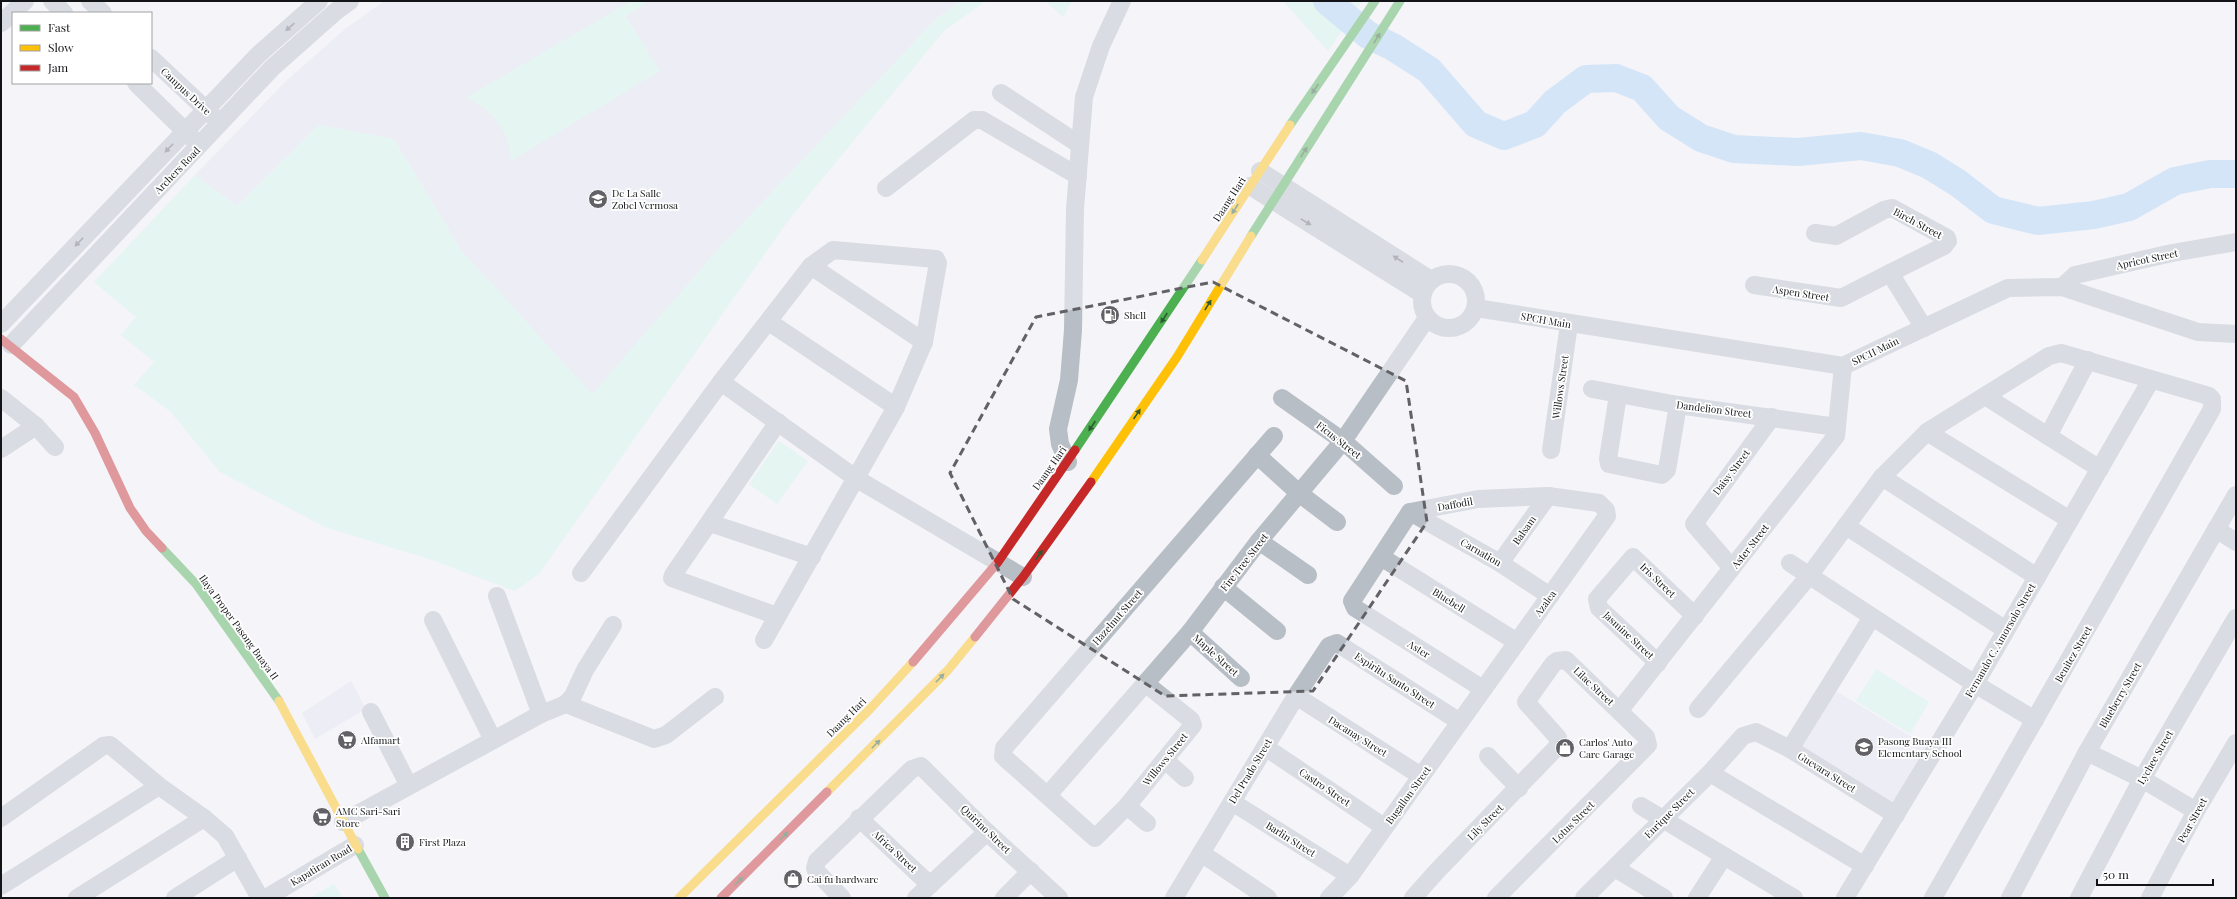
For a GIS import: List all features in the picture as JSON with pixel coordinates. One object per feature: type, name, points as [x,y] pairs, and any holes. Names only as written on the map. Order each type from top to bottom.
[{"type":"main road","name":"Daang Hari","points":[[679,898],[870,709],[932,640],[998,562],[1145,348],[1250,186],[1375,1]]},
{"type":"main road","points":[[721,898],[948,670],[1023,576],[1095,476],[1176,357],[1272,202],[1399,4]]},
{"type":"main road","name":"Ilaya Proper Pasong Buaya II","points":[[6,342],[74,397],[95,433],[130,508],[146,531],[196,584],[242,646],[283,708],[355,845],[385,898]]},
{"type":"street","points":[[13,12],[25,1]]},
{"type":"street","points":[[52,1],[63,12]]},
{"type":"street","points":[[90,1],[102,12]]},
{"type":"street","name":"Archers Road","points":[[1,324],[260,54],[319,1]]},
{"type":"street","name":"Archers Road","points":[[6,342],[200,146],[272,68],[335,12],[350,1]]},
{"type":"street","points":[[1068,462],[1060,444],[1058,429],[1069,380],[1073,330],[1078,176],[1084,97],[1101,46],[1122,1]]},
{"type":"street","points":[[1,23],[12,13]]},
{"type":"street","name":"Campus Drive","points":[[152,59],[221,124]]},
{"type":"street","points":[[137,84],[200,146]]},
{"type":"street","points":[[1001,93],[1080,145]]},
{"type":"street","points":[[886,188],[974,120],[982,120],[1078,176]]},
{"type":"street","points":[[1260,171],[1283,185],[1426,287]]},
{"type":"street","points":[[1250,186],[1272,202],[1426,287]]},
{"type":"street","name":"Birch Street","points":[[1815,233],[1836,236],[1884,210],[1892,208],[1947,238],[1948,241],[1944,246]]},
{"type":"street","name":"Apricot Street","points":[[2062,287],[2075,275],[2172,253],[2236,242]]},
{"type":"street","name":"Aspen Street","points":[[1754,285],[1840,298],[1944,246]]},
{"type":"street","points":[[581,573],[721,382],[811,266],[833,250],[936,259],[938,263],[924,342],[896,407],[857,479],[764,640]]},
{"type":"street","points":[[811,266],[924,342]]},
{"type":"street","points":[[1890,273],[1924,328]]},
{"type":"street","points":[[1453,274],[1464,278],[1472,286],[1476,296],[1476,308],[1472,316],[1459,327],[1441,328],[1427,318],[1421,303],[1426,287],[1441,275],[1453,274]]},
{"type":"street","name":"SPCH Main","points":[[1476,308],[1569,324],[1843,366],[2008,288],[2062,287],[2198,332],[2236,334]]},
{"type":"street","name":"Fire Tree Street","points":[[1048,795],[1190,632],[1259,541],[1343,441],[1427,318]]},
{"type":"street","points":[[769,322],[896,407]]},
{"type":"street","name":"Willows Street","points":[[1551,450],[1569,324]]},
{"type":"street","points":[[1698,709],[1809,576],[1882,477],[1927,432],[2049,356],[2061,353],[2151,380]]},
{"type":"street","points":[[2048,436],[2088,360]]},
{"type":"street","name":"Aster Street","points":[[1620,710],[1836,436],[1843,366]]},
{"type":"street","name":"Benitez Street","points":[[1933,898],[2212,409],[2212,400],[2209,396],[2151,380]]},
{"type":"street","name":"Fernando C. Amorsolo Street","points":[[1845,898],[1975,684],[2151,380]]},
{"type":"street","points":[[721,382],[857,479],[1023,576]]},
{"type":"street","name":"Dandelion Street","points":[[1592,389],[1678,405],[1837,427]]},
{"type":"street","points":[[1618,394],[1608,459],[1609,464],[1662,475],[1667,470],[1678,405]]},
{"type":"street","points":[[1985,396],[2100,469]]},
{"type":"street","points":[[1,398],[36,426],[55,447]]},
{"type":"street","name":"Ficus Street","points":[[1282,398],[1343,441],[1394,486]]},
{"type":"street","name":"Daisy Street","points":[[1732,568],[1695,528],[1694,521],[1772,417]]},
{"type":"street","points":[[777,616],[672,578],[778,422]]},
{"type":"street","points":[[1,449],[36,426]]},
{"type":"street","points":[[1927,432],[2070,520]]},
{"type":"street","name":"Hazelnut Street","points":[[1048,795],[1003,756],[1004,748],[1274,436]]},
{"type":"street","points":[[1257,455],[1300,494],[1337,522]]},
{"type":"street","points":[[1882,477],[2037,577]]},
{"type":"street","name":"Blueberry Street","points":[[2010,898],[2087,752],[2236,495]]},
{"type":"street","name":"Daffodil","points":[[1410,512],[1478,499],[1548,496],[1599,503],[1606,510],[1607,516]]},
{"type":"street","name":"Balsam","points":[[1500,563],[1548,496]]},
{"type":"street","points":[[1381,557],[1410,512]]},
{"type":"street","name":"Carnation","points":[[1410,512],[1500,563],[1550,596]]},
{"type":"street","name":"Azalea","points":[[1483,689],[1607,516]]},
{"type":"street","points":[[710,523],[812,558]]},
{"type":"street","points":[[1846,526],[2006,630]]},
{"type":"street","points":[[2216,529],[2236,542]]},
{"type":"street","points":[[1259,541],[1308,575]]},
{"type":"street","name":"Aster","points":[[1381,557],[1352,601],[1355,608],[1483,689]]},
{"type":"street","name":"Bluebell","points":[[1381,557],[1517,642]]},
{"type":"street","name":"Iris Street","points":[[1599,608],[1597,599],[1633,557],[1695,616]]},
{"type":"street","points":[[1790,563],[1975,684],[2035,720]]},
{"type":"street","points":[[1223,587],[1277,631]]},
{"type":"street","points":[[497,596],[541,714]]},
{"type":"street","name":"Jasmine Street","points":[[1599,608],[1658,662]]},
{"type":"street","points":[[1790,749],[1872,617]]},
{"type":"street","name":"Lychee Street","points":[[2078,898],[2142,780],[2236,618]]},
{"type":"street","points":[[433,620],[493,740]]},
{"type":"street","points":[[343,822],[541,714],[566,704],[574,696],[586,670],[613,625]]},
{"type":"street","name":"Maple Street","points":[[1190,632],[1241,678]]},
{"type":"street","name":"Espiritu Santo Street","points":[[1329,646],[1337,643],[1460,722]]},
{"type":"street","name":"Del Prado Street","points":[[1174,898],[1296,696],[1329,646]]},
{"type":"street","name":"Lilac Street","points":[[1558,746],[1558,738],[1526,702],[1557,661],[1566,660],[1620,710]]},
{"type":"street","name":"Willows Street","points":[[1048,795],[1094,838],[1096,838],[1127,806],[1165,760],[1193,722],[1145,683]]},
{"type":"street","name":"Bugallon Street","points":[[1329,898],[1350,876],[1483,689]]},
{"type":"street","name":"Dacanay Street","points":[[1296,696],[1421,776]]},
{"type":"street","points":[[566,704],[654,739],[666,735],[715,697]]},
{"type":"street","name":"Lotus Street","points":[[1496,898],[1648,745],[1646,737],[1620,710]]},
{"type":"street","points":[[371,712],[409,786]]},
{"type":"street","name":"Guevara Street","points":[[1756,732],[1790,749],[1896,815]]},
{"type":"street","name":"Enrique Street","points":[[1584,898],[1710,773],[1743,736],[1756,732]]},
{"type":"street","name":"Pear Street","points":[[2150,898],[2196,811],[2236,743]]},
{"type":"street","points":[[1,818],[107,745],[113,747],[159,786],[204,818],[225,836],[260,898]]},
{"type":"street","name":"Lily Street","points":[[1420,896],[1558,746]]},
{"type":"street","name":"Castro Street","points":[[1265,747],[1384,827]]},
{"type":"street","points":[[2087,752],[2142,780],[2196,811]]},
{"type":"street","points":[[1488,756],[1519,788]]},
{"type":"street","points":[[1165,760],[1185,778]]},
{"type":"street","name":"Quirino Street","points":[[859,818],[912,769],[921,766],[987,832],[1059,898]]},
{"type":"street","points":[[1710,773],[1865,866]]},
{"type":"street","points":[[1,886],[159,786]]},
{"type":"street","name":"Barlin Street","points":[[1232,802],[1350,876]]},
{"type":"street","points":[[1127,806],[1147,823]]},
{"type":"street","points":[[1641,806],[1724,856],[1774,893],[1794,898]]},
{"type":"street","points":[[77,898],[204,818]]},
{"type":"street","points":[[842,898],[815,868],[817,861],[859,818]]},
{"type":"street","name":"Africa Street","points":[[859,818],[930,885]]},
{"type":"street","points":[[916,898],[987,832]]},
{"type":"street","name":"Kapatiran Road","points":[[266,898],[355,845]]},
{"type":"street","points":[[1201,853],[1268,898]]},
{"type":"street","points":[[1697,898],[1724,856]]},
{"type":"street","points":[[175,898],[238,858]]},
{"type":"street","points":[[1615,868],[1664,898]]},
{"type":"street","points":[[1004,898],[1031,871]]},
{"type":"highlighted area","points":[[1213,282],[1406,381],[1427,522],[1313,691],[1165,696],[1013,599],[950,473],[1036,317]]},
{"type":"shaded area","name":"De La Salle Zobel Vermosa","points":[[384,1],[960,1],[935,20],[721,246],[592,395],[461,250],[394,139],[319,125],[237,206],[195,175],[286,81],[345,29]]},
{"type":"shaded area","points":[[351,681],[366,709],[315,739],[302,713]]},
{"type":"shaded area","name":"Pasong Buaya III Elementary School","points":[[1833,689],[1930,748],[1895,805],[1798,745]]},
{"type":"green space","points":[[631,1],[650,1],[626,16],[660,71],[511,161],[507,139],[503,130],[485,109],[467,97]]},
{"type":"green space","points":[[960,1],[986,1],[944,31],[790,218],[539,574],[515,591],[432,560],[325,527],[220,472],[170,411],[134,385],[154,362],[121,335],[136,317],[94,282],[195,175],[237,206],[319,125],[394,139],[461,250],[592,394],[721,246],[935,20]]},
{"type":"green space","points":[[1045,1],[1072,1],[1063,17]]},
{"type":"green space","points":[[1283,1],[1362,1],[1328,51]]},
{"type":"green space","points":[[779,441],[808,461],[777,504],[749,484]]},
{"type":"green space","points":[[1876,669],[1929,702],[1910,734],[1856,701]]},
{"type":"green space","points":[[334,884],[343,898],[310,898]]},
{"type":"waterway","points":[[1327,1],[1368,35],[1393,47],[1429,70],[1476,124],[1504,136],[1535,124],[1555,102],[1586,79],[1616,78],[1642,88],[1669,118],[1701,138],[1734,149],[1798,152],[1861,146],[1900,153],[1929,165],[1958,183],[1993,210],[2038,221],[2094,215],[2129,207],[2175,181],[2210,174],[2236,174]]},
{"type":"traffic: fast","points":[[1290,125],[1375,1]]},
{"type":"traffic: fast","points":[[1251,236],[1400,1]]},
{"type":"traffic: fast","points":[[1075,450],[1202,260]]},
{"type":"traffic: fast","points":[[162,548],[196,584],[279,701]]},
{"type":"traffic: fast","points":[[358,849],[385,898]]},
{"type":"traffic: slow","points":[[1202,260],[1290,125]]},
{"type":"traffic: slow","points":[[1091,482],[1177,357],[1251,236]]},
{"type":"traffic: slow","points":[[827,792],[948,670],[975,637]]},
{"type":"traffic: slow","points":[[679,898],[870,709],[913,662]]},
{"type":"traffic: slow","points":[[279,701],[358,849]]},
{"type":"traffic: jam","points":[[1,339],[74,397],[95,433],[130,508],[146,531],[162,548]]},
{"type":"traffic: jam","points":[[913,662],[998,562],[1075,450]]},
{"type":"traffic: jam","points":[[975,637],[1023,577],[1091,482]]},
{"type":"traffic: jam","points":[[721,898],[827,792]]},
{"type":"place","name":"De La Salle Zobel Vermosa","points":[[598,199]]},
{"type":"place","name":"Shell","points":[[1110,315]]},
{"type":"place","name":"Alfamart","points":[[347,740]]},
{"type":"place","name":"Pasong Buaya III Elementary School","points":[[1864,747]]},
{"type":"place","name":"Carlos' Auto Care Garage","points":[[1565,748]]},
{"type":"place","name":"AMC Sari-Sari Store","points":[[322,817]]},
{"type":"place","name":"First Plaza","points":[[405,842]]},
{"type":"place","name":"Cai fu hardware","points":[[793,879]]}]
